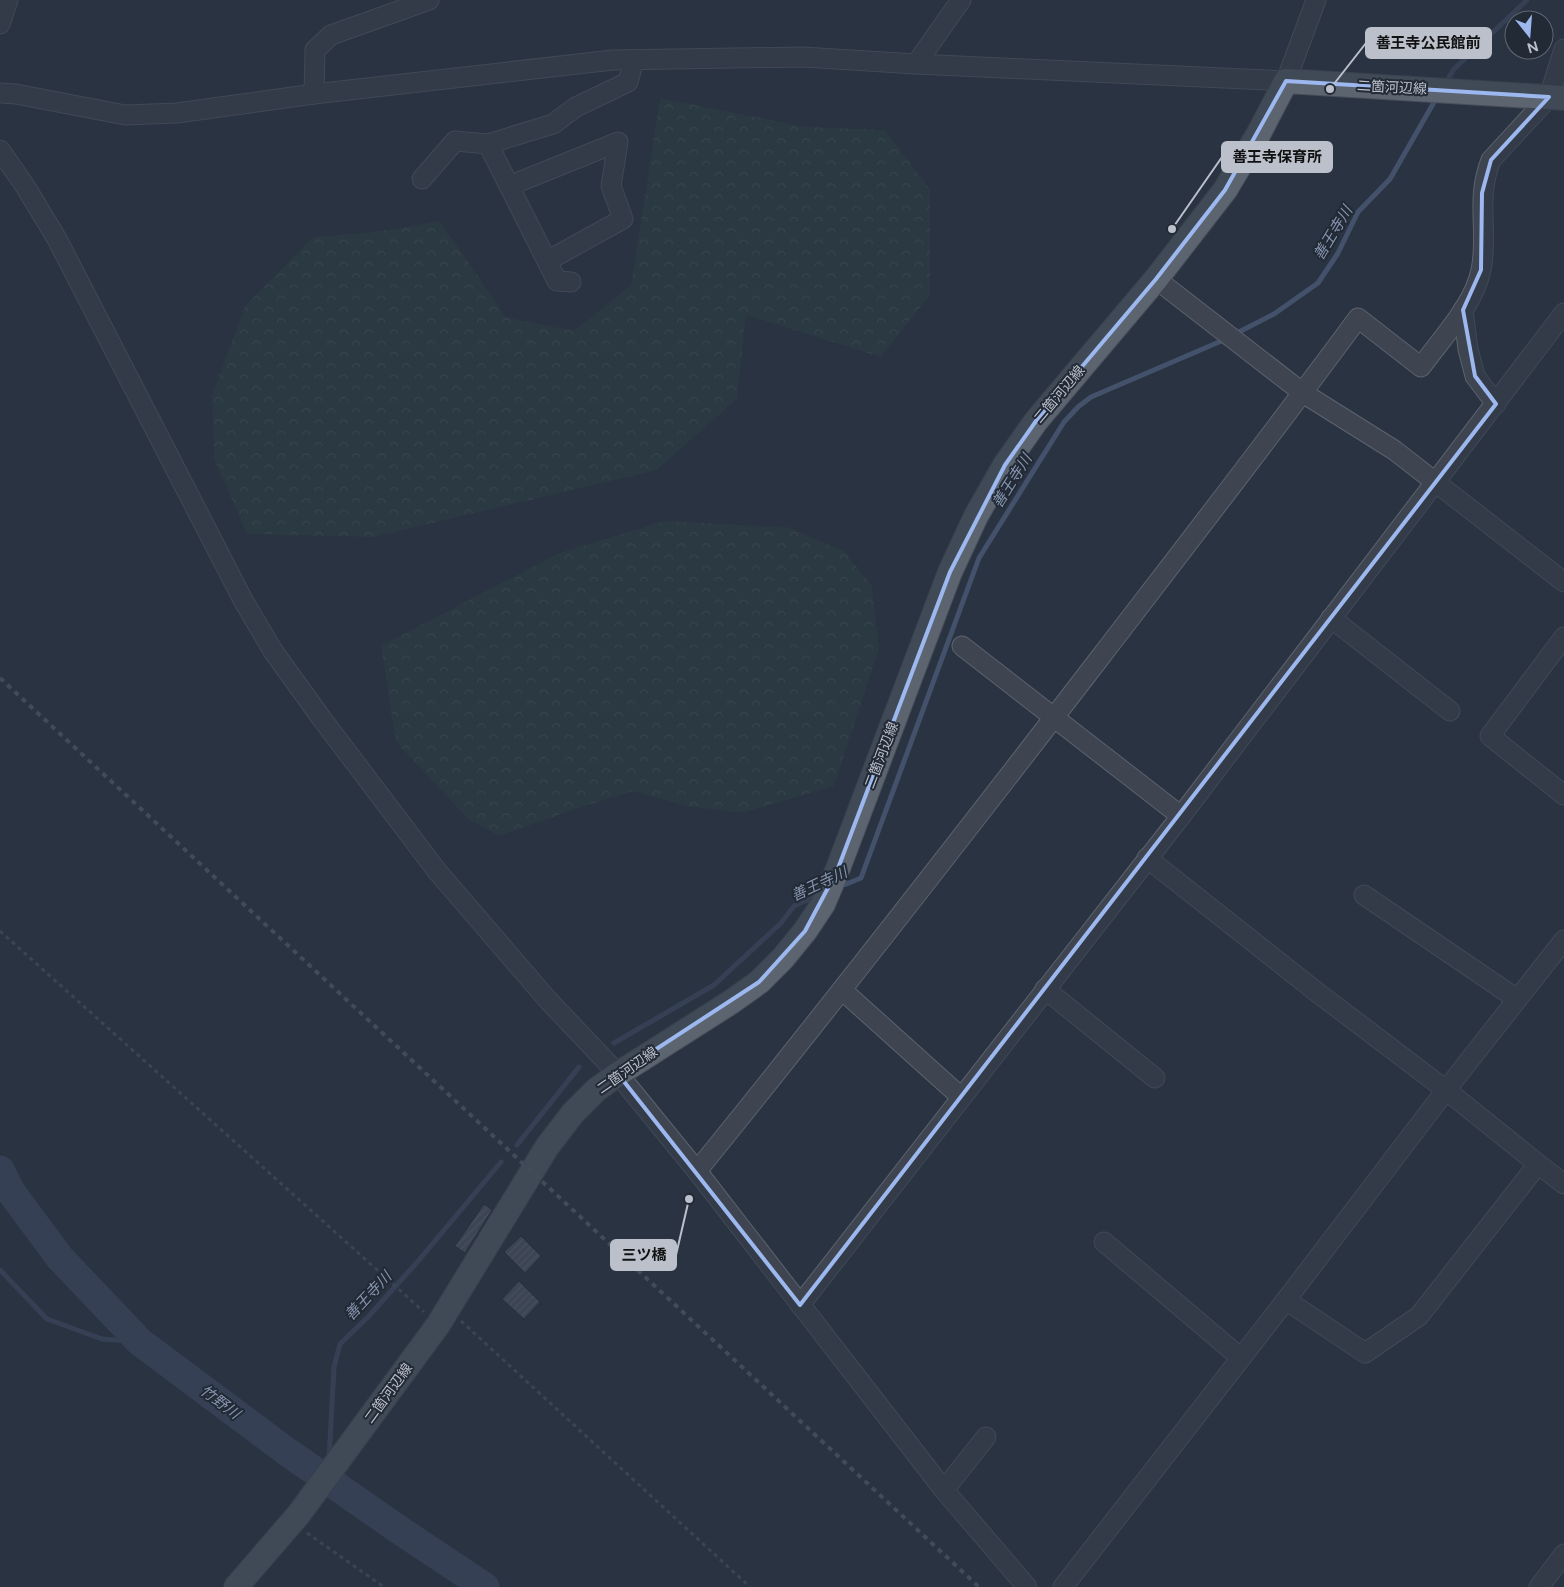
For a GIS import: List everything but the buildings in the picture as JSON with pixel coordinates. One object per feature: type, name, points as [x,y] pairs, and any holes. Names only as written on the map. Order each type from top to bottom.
[{"type":"main road","name":"二箇河辺線","points":[[236,1587],[295,1518],[443,1317],[547,1147],[573,1113],[596,1090],[618,1074],[732,1002],[759,982],[783,958],[805,931],[823,904],[837,871],[950,572],[976,516],[1005,465],[1036,421],[1156,279],[1225,190],[1259,133],[1286,81],[1557,98]]},
{"type":"street","points":[[0,24],[8,0]]},
{"type":"street","points":[[314,94],[315,50],[330,36],[429,0]]},
{"type":"street","points":[[916,64],[961,0]]},
{"type":"street","points":[[0,93],[16,94],[125,115],[177,113],[314,94],[604,62],[803,57],[1286,81],[1316,0]]},
{"type":"street","points":[[697,1171],[842,990],[1054,717],[1358,318],[1421,367],[1474,293],[1481,270],[1483,247],[1482,193],[1491,160],[1557,98],[1564,49]]},
{"type":"street","points":[[422,179],[456,141],[488,144],[553,124],[576,107],[628,82],[634,60]]},
{"type":"street","points":[[509,186],[618,142],[611,186],[623,219],[547,261]]},
{"type":"street","points":[[488,144],[557,281],[571,282]]},
{"type":"street","points":[[0,150],[25,186],[57,239],[243,600],[273,651],[437,871],[547,999],[618,1074],[697,1171],[944,1490],[1027,1587]]},
{"type":"street","points":[[1156,279],[1303,392],[1394,450],[1564,582]]},
{"type":"street","points":[[1463,310],[1468,349],[1475,376],[1496,404]]},
{"type":"street","points":[[800,1305],[1181,816],[1564,314]]},
{"type":"street","points":[[1331,618],[1450,711]]},
{"type":"street","points":[[1561,788],[1490,736],[1564,637]]},
{"type":"street","points":[[962,646],[1181,816]]},
{"type":"street","points":[[1147,858],[1564,1184]]},
{"type":"street","points":[[1364,895],[1517,999]]},
{"type":"street","points":[[1063,1587],[1564,940]]},
{"type":"street","points":[[842,990],[961,1097]]},
{"type":"street","points":[[1045,990],[1155,1078]]},
{"type":"street","points":[[1286,1300],[1365,1354],[1419,1316],[1538,1164]]},
{"type":"street","points":[[1104,1242],[1241,1358]]},
{"type":"street","points":[[944,1490],[986,1437]]},
{"type":"street","points":[[1538,1587],[1564,1554]]},
{"type":"path","points":[[0,931],[750,1587]]},
{"type":"path","points":[[295,1518],[384,1587]]},
{"type":"highlighted area","points":[[1286,81],[1549,97],[1491,160],[1482,193],[1481,270],[1463,310],[1475,376],[1496,404],[800,1305],[618,1074],[759,982],[805,931],[837,871],[950,572],[1005,465],[1036,421],[1156,279],[1225,190]]},
{"type":"green space","points":[[660,98],[807,127],[885,130],[930,189],[930,295],[881,357],[746,315],[737,399],[657,470],[374,537],[247,534],[214,459],[212,395],[245,306],[313,237],[382,231],[440,221],[506,317],[574,331],[631,285]]},
{"type":"green space","points":[[664,521],[787,527],[844,551],[872,586],[879,649],[834,786],[742,813],[686,806],[633,791],[499,836],[468,819],[396,742],[381,646],[559,553]]},
{"type":"waterway","name":"善王寺川","points":[[1445,84],[1454,69],[1527,0]]},
{"type":"waterway","name":"善王寺川","points":[[1233,335],[1274,314],[1318,283],[1338,253],[1358,212],[1390,179],[1437,97]]},
{"type":"waterway","name":"善王寺川","points":[[839,887],[861,878],[979,558],[1064,422],[1091,397],[1226,339]]},
{"type":"waterway","name":"善王寺川","points":[[614,1043],[714,985],[781,923],[794,906],[820,894]]},
{"type":"waterway","name":"善王寺川","points":[[517,1145],[579,1067]]},
{"type":"waterway","name":"善王寺川","points":[[329,1460],[334,1367],[340,1344],[368,1317],[419,1260],[501,1162]]},
{"type":"waterway","name":"竹野川","points":[[0,1170],[11,1192],[60,1258],[140,1342],[286,1451],[485,1587]]},
{"type":"waterway","points":[[0,1270],[47,1319],[102,1339],[140,1342]]},
{"type":"railway","points":[[0,678],[979,1587]]},
{"type":"place","name":"善王寺公民館前","points":[[1330,89]]},
{"type":"place","name":"善王寺保育所","points":[[1172,229]]},
{"type":"place","name":"三ツ橋","points":[[689,1199]]}]
